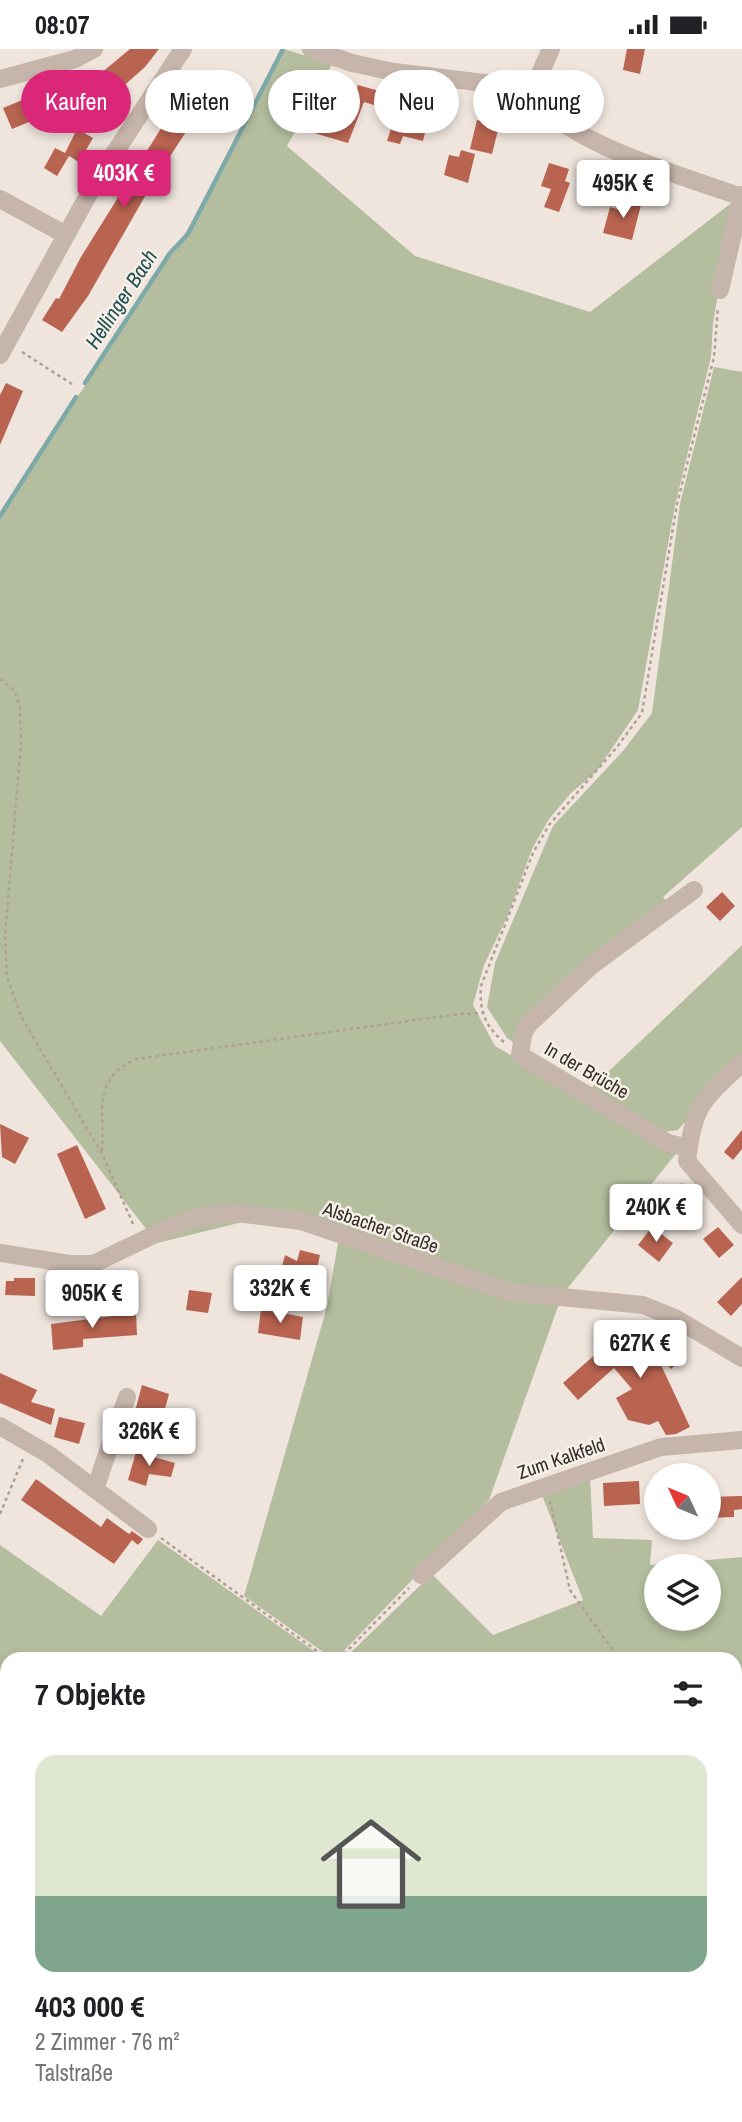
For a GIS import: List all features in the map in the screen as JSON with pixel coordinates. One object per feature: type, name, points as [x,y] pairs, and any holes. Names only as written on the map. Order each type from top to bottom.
[{"type":"street","points":[[0,79],[75,58],[94,49]]},
{"type":"street","points":[[4,349],[96,181],[183,49]]},
{"type":"street","points":[[311,49],[352,63],[394,72],[473,82]]},
{"type":"street","points":[[542,70],[551,49]]},
{"type":"street","points":[[582,133],[611,150],[742,196],[720,290]]},
{"type":"street","points":[[0,199],[66,235]]},
{"type":"street","name":"In der Brüche","points":[[688,1148],[668,1143],[520,1055],[523,1034],[528,1025],[591,966],[694,890]]},
{"type":"street","points":[[742,1063],[704,1099],[692,1120],[687,1161],[742,1225]]},
{"type":"street","name":"Alsbacher Straße","points":[[0,1253],[70,1264],[93,1264],[168,1228],[201,1216],[236,1213],[301,1221],[510,1292],[643,1305],[675,1318],[742,1358]]},
{"type":"street","points":[[95,1489],[127,1397]]},
{"type":"street","points":[[0,1426],[30,1443],[148,1529]]},
{"type":"street","name":"Zum Kalkfeld","points":[[421,1575],[501,1502],[661,1447],[742,1440]]},
{"type":"path","points":[[520,1055],[486,1023],[481,986],[533,853],[549,825],[617,747],[642,713],[677,504],[714,357],[720,290]]},
{"type":"path","points":[[4,349],[72,384]]},
{"type":"path","points":[[0,679],[13,690],[20,708],[21,743],[5,936],[8,977],[22,1018],[102,1154],[143,1241]]},
{"type":"path","points":[[102,1154],[100,1096],[119,1067],[136,1059],[459,1014],[483,1013]]},
{"type":"path","points":[[0,1514],[30,1443]]},
{"type":"path","points":[[547,1484],[570,1590],[614,1652]]},
{"type":"path","points":[[148,1529],[318,1652]]},
{"type":"path","points":[[346,1652],[421,1575]]},
{"type":"green space","points":[[284,49],[332,64],[329,70],[273,70]]},
{"type":"green space","points":[[268,79],[268,133],[294,133],[287,146],[415,256],[590,312],[734,201],[713,323],[711,357],[675,505],[638,710],[596,772],[571,793],[549,819],[532,849],[508,915],[484,965],[473,1005],[495,1046],[678,1151],[563,1294],[511,1289],[341,1231],[251,1220],[157,1243],[0,1041],[0,515],[189,227],[239,133],[254,133],[254,105]]},
{"type":"green space","points":[[714,367],[742,372],[742,827],[663,897],[670,904],[590,962],[519,1046],[507,1038],[487,1007],[495,963],[553,826],[623,751],[652,713],[680,504]]},
{"type":"green space","points":[[742,945],[742,1056],[678,1130],[663,1132],[589,1090]]},
{"type":"green space","points":[[339,1237],[560,1301],[489,1500],[343,1652],[323,1652],[244,1596],[327,1307]]},
{"type":"green space","points":[[590,1475],[593,1538],[652,1540],[651,1554],[644,1554],[644,1631],[721,1631],[721,1559],[742,1557],[742,1652],[351,1652],[432,1574],[493,1635],[583,1600],[542,1495]]},
{"type":"green space","points":[[158,1540],[315,1652],[0,1652],[0,1545],[101,1616]]},
{"type":"building","points":[[130,49],[159,49],[131,79],[131,70],[105,70]]},
{"type":"building","points":[[627,49],[645,49],[640,74],[623,70]]},
{"type":"building","points":[[360,86],[374,90],[374,105],[364,102],[360,112],[360,100],[363,101],[360,100]]},
{"type":"building","points":[[21,100],[21,125],[12,129],[3,108]]},
{"type":"building","points":[[75,133],[84,133],[93,138],[79,162],[69,156],[57,176],[44,168],[55,148],[65,153]]},
{"type":"building","points":[[158,133],[185,133],[152,184],[88,296],[62,332],[42,320],[56,298],[59,299],[81,257]]},
{"type":"building","points":[[314,133],[352,133],[348,143]]},
{"type":"building","points":[[390,133],[425,133],[423,141],[403,136],[400,144],[387,141]]},
{"type":"building","points":[[474,133],[497,133],[492,154],[470,149]]},
{"type":"building","points":[[461,150],[475,154],[468,183],[444,175],[449,155],[459,157]]},
{"type":"building","points":[[549,163],[569,169],[565,181],[570,183],[559,212],[544,207],[551,189],[541,186]]},
{"type":"building","points":[[622,200],[641,205],[632,240],[603,233],[610,207],[620,210]]},
{"type":"building","points":[[6,383],[23,391],[0,445],[0,395]]},
{"type":"building","points":[[722,892],[735,906],[720,921],[706,907]]},
{"type":"building","points":[[0,1124],[29,1138],[15,1164],[2,1157]]},
{"type":"building","points":[[742,1130],[742,1149],[733,1160],[724,1152]]},
{"type":"building","points":[[77,1145],[106,1209],[85,1219],[57,1154]]},
{"type":"building","points":[[682,1183],[687,1189],[690,1187],[702,1201],[687,1215],[669,1194]]},
{"type":"building","points":[[652,1227],[673,1243],[659,1262],[638,1245]]},
{"type":"building","points":[[718,1227],[734,1245],[719,1258],[703,1239]]},
{"type":"building","points":[[300,1250],[320,1255],[315,1278],[281,1270],[285,1255],[297,1261]]},
{"type":"building","points":[[742,1277],[742,1304],[731,1316],[717,1302]]},
{"type":"building","points":[[14,1278],[35,1278],[35,1296],[5,1295],[6,1281],[14,1281]]},
{"type":"building","points":[[189,1290],[212,1293],[208,1313],[186,1310]]},
{"type":"building","points":[[261,1309],[303,1317],[300,1340],[258,1333]]},
{"type":"building","points":[[136,1313],[137,1335],[83,1339],[83,1347],[53,1350],[51,1324]]},
{"type":"building","points":[[655,1322],[685,1356],[671,1369],[654,1350],[690,1427],[676,1434],[666,1435],[658,1421],[649,1425],[628,1420],[616,1398],[632,1389],[614,1368],[578,1400],[563,1383],[599,1351],[609,1363]]},
{"type":"building","points":[[0,1373],[37,1390],[31,1402],[55,1409],[51,1425],[0,1403]]},
{"type":"building","points":[[142,1385],[169,1394],[160,1427],[133,1419]]},
{"type":"building","points":[[59,1417],[85,1423],[79,1444],[54,1437]]},
{"type":"building","points":[[136,1452],[175,1463],[171,1477],[149,1474],[146,1486],[128,1480]]},
{"type":"building","points":[[36,1479],[101,1527],[107,1518],[129,1534],[132,1531],[143,1539],[138,1545],[132,1540],[114,1564],[21,1500]]},
{"type":"building","points":[[639,1481],[640,1504],[604,1506],[603,1483]]},
{"type":"building","points":[[742,1496],[742,1509],[734,1510],[734,1517],[721,1518],[721,1497]]},
{"type":"waterway","name":"Hellinger Bach","points":[[85,383],[170,253],[188,234],[283,49]]},
{"type":"waterway","name":"Hellinger Bach","points":[[0,516],[76,397]]}]
